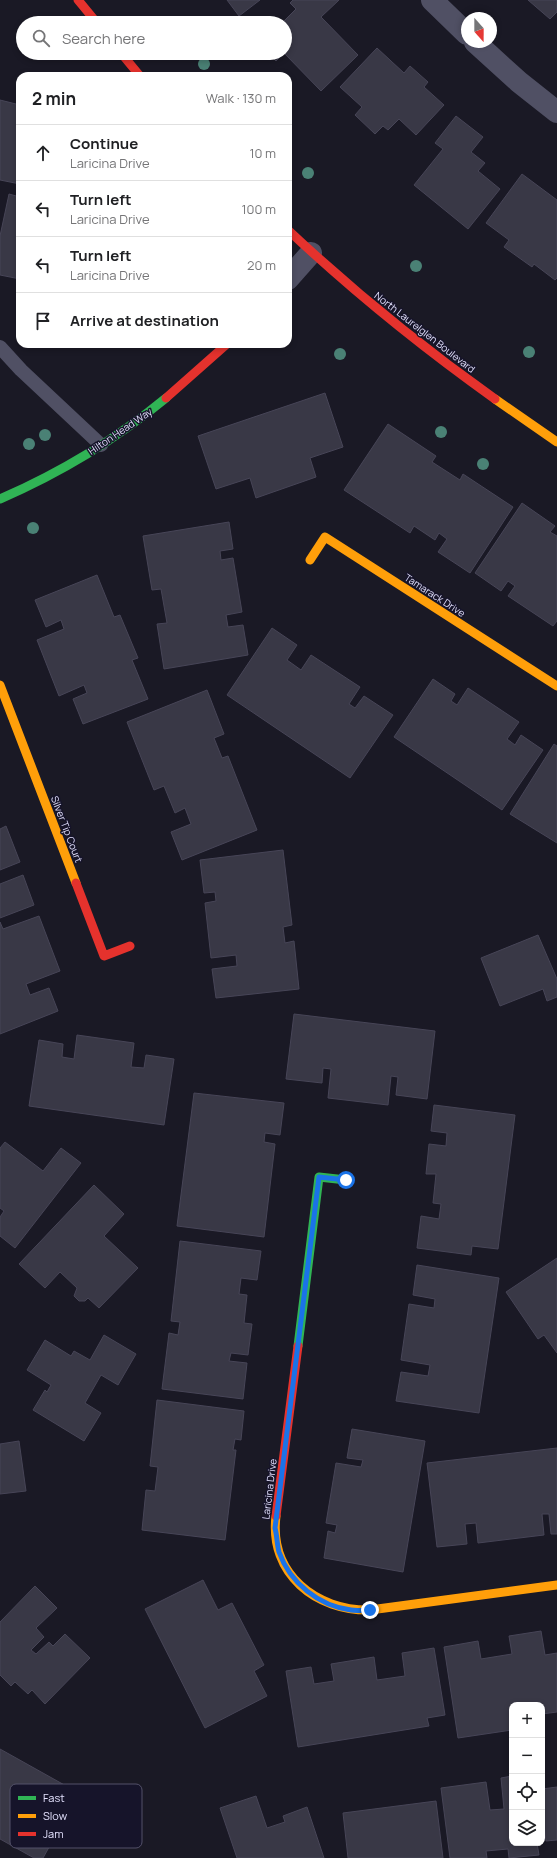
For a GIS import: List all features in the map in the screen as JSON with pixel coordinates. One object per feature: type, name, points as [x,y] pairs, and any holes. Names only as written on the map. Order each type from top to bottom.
[{"type":"street","points":[[78,0],[91,16]]},
{"type":"street","points":[[432,0],[461,28]]},
{"type":"street","points":[[482,48],[519,82],[557,112]]},
{"type":"street","points":[[127,60],[137,72]]},
{"type":"street","name":"North Laurelglen Boulevard","points":[[292,234],[311,253],[408,335],[490,397],[557,442]]},
{"type":"street","points":[[292,274],[311,253]]},
{"type":"street","name":"Hilton Head Way","points":[[0,499],[69,465],[136,422],[198,372],[223,348]]},
{"type":"street","name":"Tamarack Drive","points":[[310,560],[324,537],[557,686]]},
{"type":"street","name":"Silver Tip Court","points":[[0,684],[104,956],[130,946]]},
{"type":"street","name":"Laricina Drive","points":[[346,1180],[319,1177],[275,1528],[279,1552],[290,1574],[305,1590],[326,1604],[351,1610],[370,1610],[557,1585]]},
{"type":"lane","points":[[0,348],[100,445]]},
{"type":"building","points":[[227,0],[260,0],[239,16]]},
{"type":"building","points":[[293,0],[339,0],[321,17],[358,55],[321,91],[291,60],[292,16],[289,16],[296,9],[290,3]]},
{"type":"building","points":[[528,0],[557,0],[557,12],[550,19]]},
{"type":"building","points":[[377,48],[404,73],[410,66],[428,82],[424,87],[444,105],[416,135],[399,119],[388,130],[383,126],[375,134],[355,115],[362,107],[340,87]]},
{"type":"building","points":[[0,100],[16,104],[16,183],[0,180]]},
{"type":"building","points":[[456,116],[483,137],[471,152],[485,163],[478,171],[500,189],[468,229],[414,185],[443,149],[435,143]]},
{"type":"building","points":[[522,174],[557,200],[557,278],[555,280],[534,264],[532,267],[504,247],[509,240],[486,223]]},
{"type":"building","points":[[9,194],[16,196],[16,278],[0,275],[0,236]]},
{"type":"building","points":[[325,393],[343,447],[310,458],[316,477],[256,498],[250,478],[216,489],[198,436]]},
{"type":"building","points":[[388,424],[436,456],[432,462],[460,480],[463,474],[513,507],[470,573],[438,552],[447,539],[439,533],[435,540],[414,526],[410,533],[344,490]]},
{"type":"building","points":[[522,503],[555,526],[550,532],[557,536],[557,621],[553,626],[508,596],[515,586],[508,581],[501,591],[475,573]]},
{"type":"building","points":[[229,522],[233,549],[220,551],[221,560],[233,558],[242,612],[226,615],[228,627],[243,625],[248,655],[164,669],[157,624],[167,623],[161,589],[152,590],[143,536]]},
{"type":"building","points":[[97,575],[114,617],[120,615],[138,658],[132,660],[148,699],[83,724],[73,699],[87,693],[84,685],[59,696],[37,640],[64,629],[61,620],[46,627],[35,600]]},
{"type":"building","points":[[272,628],[297,645],[287,660],[301,670],[311,655],[360,687],[349,704],[355,708],[364,696],[393,715],[350,778],[227,695]]},
{"type":"building","points":[[433,679],[455,694],[451,701],[457,705],[468,688],[519,722],[507,739],[515,745],[521,735],[543,750],[502,810],[394,737]]},
{"type":"building","points":[[207,690],[224,734],[214,738],[222,758],[228,756],[257,830],[182,860],[171,832],[191,824],[185,808],[175,813],[164,786],[154,790],[127,722]]},
{"type":"building","points":[[554,744],[557,746],[557,843],[510,814]]},
{"type":"building","points":[[6,826],[20,862],[0,870],[0,829]]},
{"type":"building","points":[[283,850],[292,925],[283,927],[285,943],[294,941],[299,989],[216,998],[212,969],[237,966],[236,955],[211,958],[205,903],[216,901],[215,892],[204,893],[200,860]]},
{"type":"building","points":[[23,875],[34,905],[0,918],[0,884]]},
{"type":"building","points":[[39,916],[60,971],[26,984],[30,995],[49,988],[58,1011],[0,1034],[0,922],[3,929]]},
{"type":"building","points":[[538,935],[557,979],[557,997],[547,1001],[543,989],[500,1006],[481,958]]},
{"type":"building","points":[[294,1014],[435,1031],[427,1099],[396,1095],[398,1077],[391,1076],[388,1105],[328,1098],[331,1069],[323,1068],[322,1083],[286,1079]]},
{"type":"building","points":[[77,1035],[134,1043],[131,1067],[144,1068],[146,1055],[174,1059],[164,1125],[29,1106],[39,1040],[63,1044],[62,1057],[74,1059]]},
{"type":"building","points":[[194,1093],[284,1103],[280,1135],[265,1133],[264,1142],[275,1144],[264,1237],[177,1226]]},
{"type":"building","points":[[434,1105],[515,1115],[498,1249],[472,1246],[471,1255],[417,1248],[421,1216],[439,1219],[441,1204],[433,1203],[436,1174],[426,1174],[429,1144],[446,1146],[447,1133],[431,1131]]},
{"type":"building","points":[[5,1142],[43,1171],[61,1148],[81,1163],[15,1248],[0,1236],[0,1217],[4,1211],[0,1208],[0,1148]]},
{"type":"building","points":[[94,1185],[124,1214],[104,1236],[138,1268],[99,1308],[88,1298],[85,1301],[79,1301],[74,1296],[77,1288],[60,1272],[45,1288],[19,1264]]},
{"type":"building","points":[[180,1241],[261,1251],[257,1280],[241,1278],[239,1294],[247,1295],[244,1323],[252,1324],[248,1355],[231,1353],[229,1361],[247,1363],[243,1399],[162,1389],[169,1333],[178,1335],[180,1322],[171,1321]]},
{"type":"building","points":[[557,1258],[557,1353],[544,1335],[538,1339],[506,1292]]},
{"type":"building","points":[[417,1265],[499,1278],[479,1413],[396,1401],[401,1372],[428,1376],[430,1365],[401,1360],[409,1304],[434,1308],[435,1299],[413,1295]]},
{"type":"building","points":[[104,1335],[136,1354],[118,1385],[101,1375],[85,1403],[101,1413],[84,1441],[33,1410],[45,1390],[47,1392],[51,1385],[27,1370],[45,1340],[71,1356],[74,1351],[90,1360]]},
{"type":"building","points":[[157,1400],[244,1411],[241,1440],[235,1439],[233,1450],[236,1450],[225,1540],[142,1530],[146,1490],[155,1491],[158,1467],[150,1466]]},
{"type":"building","points":[[352,1429],[425,1441],[403,1572],[324,1558],[328,1531],[335,1533],[337,1525],[326,1523],[336,1463],[361,1467],[363,1460],[347,1458]]},
{"type":"building","points":[[19,1441],[26,1491],[0,1494],[0,1444]]},
{"type":"building","points":[[557,1448],[557,1534],[551,1534],[549,1514],[542,1514],[544,1535],[478,1543],[476,1523],[465,1524],[467,1544],[437,1547],[427,1463]]},
{"type":"building","points":[[203,1580],[218,1610],[232,1603],[264,1665],[254,1671],[267,1696],[205,1728],[145,1609]]},
{"type":"building","points":[[35,1586],[57,1608],[36,1628],[44,1637],[31,1650],[36,1654],[49,1642],[53,1646],[65,1634],[90,1658],[45,1704],[32,1690],[28,1694],[15,1682],[11,1686],[0,1675],[0,1622]]},
{"type":"building","points":[[541,1631],[545,1655],[557,1653],[557,1712],[545,1714],[545,1702],[509,1702],[509,1730],[458,1738],[444,1647],[478,1641],[481,1659],[512,1654],[509,1636]]},
{"type":"building","points":[[434,1648],[445,1715],[427,1718],[429,1726],[298,1747],[286,1671],[311,1667],[314,1684],[334,1681],[331,1664],[374,1657],[377,1680],[405,1676],[402,1653]]},
{"type":"building","points":[[0,1749],[63,1784],[10,1784],[10,1845],[0,1839]]},
{"type":"building","points":[[509,1777],[509,1846],[538,1846],[539,1855],[509,1858],[508,1849],[486,1851],[487,1858],[450,1858],[441,1788],[486,1782],[490,1810],[504,1809],[501,1778]]},
{"type":"building","points":[[557,1787],[557,1840],[546,1841],[545,1789]]},
{"type":"building","points":[[256,1796],[267,1828],[285,1822],[283,1816],[307,1807],[324,1858],[237,1858],[220,1808]]},
{"type":"building","points":[[436,1801],[443,1858],[348,1858],[343,1813]]},
{"type":"building","points":[[16,1848],[49,1848],[43,1858],[34,1858]]},
{"type":"traffic: fast","points":[[0,499],[65,467],[107,442],[166,398]]},
{"type":"traffic: fast","points":[[298,1346],[319,1177],[346,1180]]},
{"type":"traffic: slow","points":[[495,399],[557,442]]},
{"type":"traffic: slow","points":[[310,560],[325,537],[557,686]]},
{"type":"traffic: slow","points":[[0,685],[76,883]]},
{"type":"traffic: slow","points":[[276,1516],[276,1537],[280,1555],[288,1571],[300,1585],[315,1596],[332,1604],[350,1609],[370,1610],[557,1585]]},
{"type":"traffic: jam","points":[[78,0],[91,16]]},
{"type":"traffic: jam","points":[[127,60],[137,72]]},
{"type":"traffic: jam","points":[[292,234],[388,318],[495,399]]},
{"type":"traffic: jam","points":[[166,398],[222,348]]},
{"type":"traffic: jam","points":[[76,883],[104,956],[130,946]]},
{"type":"traffic: jam","points":[[276,1516],[298,1346]]},
{"type":"route","points":[[346,1180],[319,1177],[275,1528],[279,1552],[290,1574],[305,1590],[326,1604],[351,1610],[370,1610]]}]
